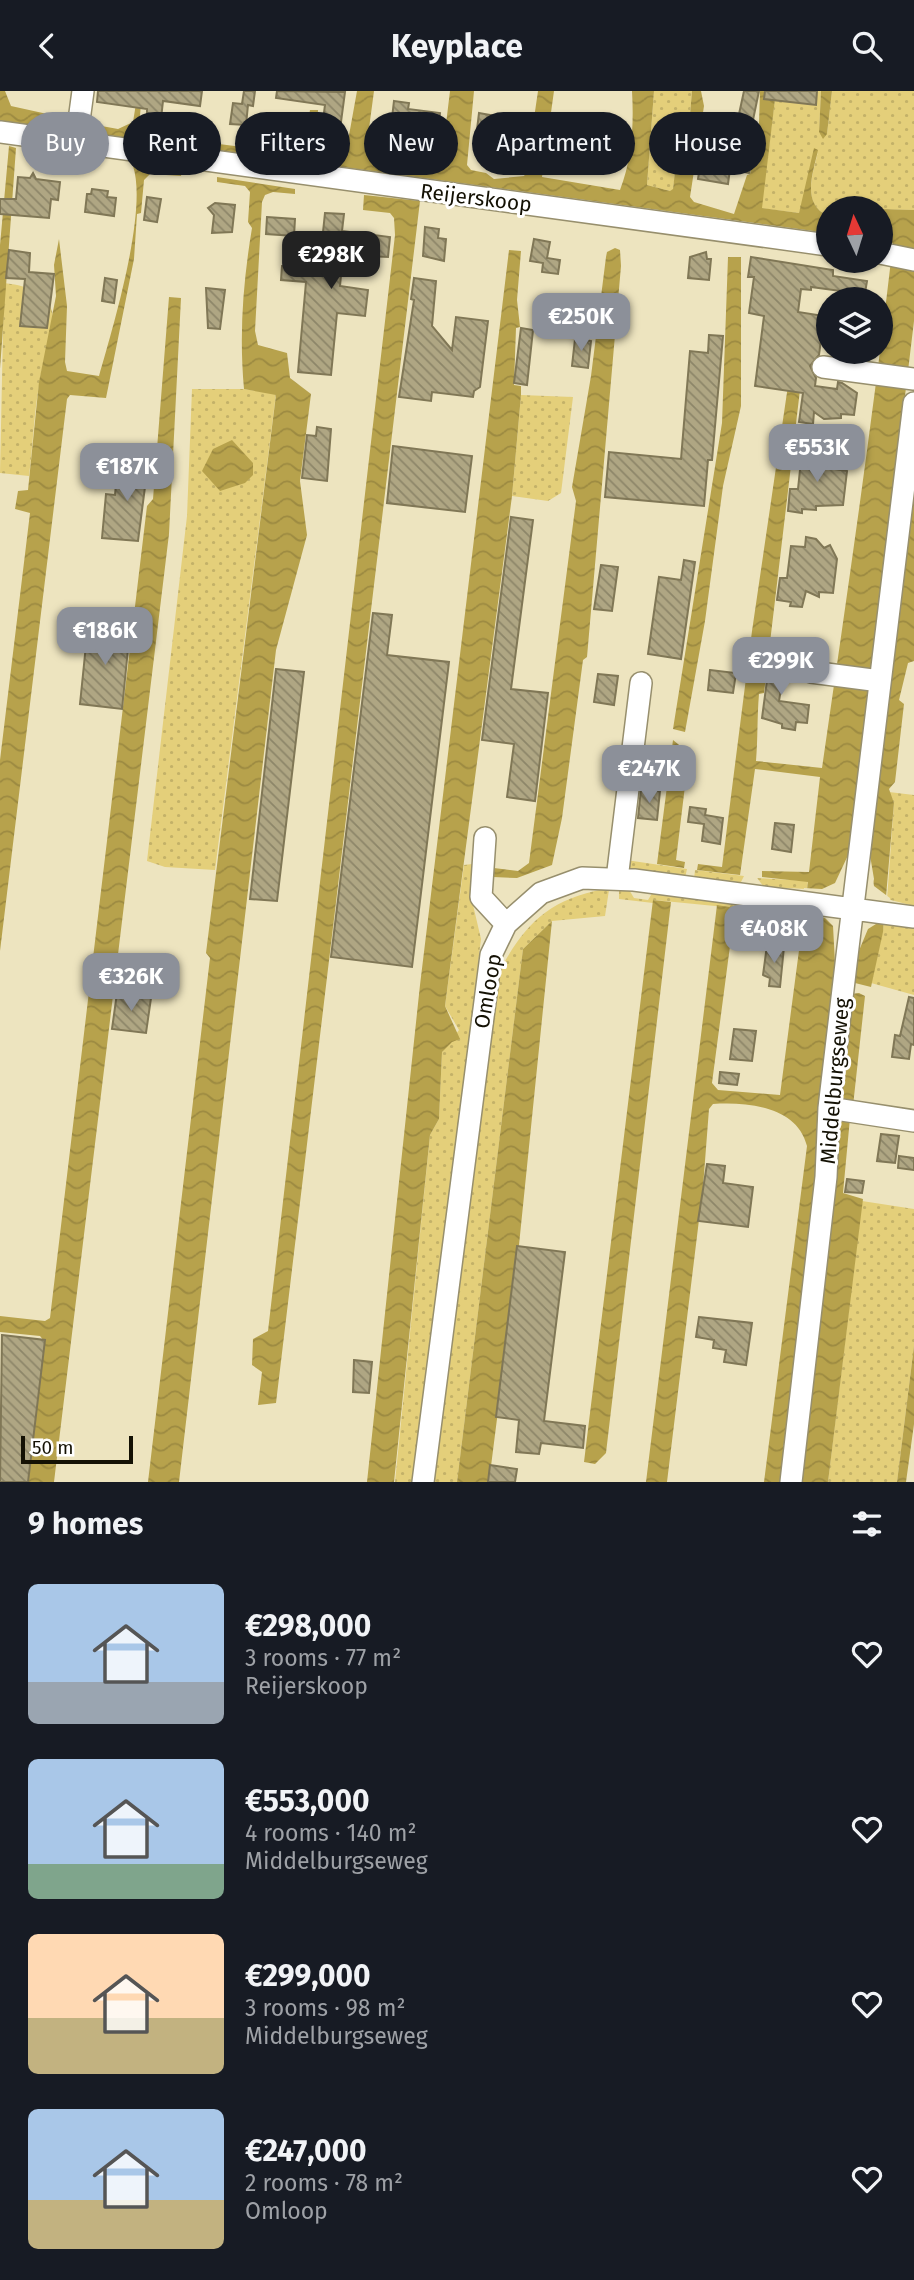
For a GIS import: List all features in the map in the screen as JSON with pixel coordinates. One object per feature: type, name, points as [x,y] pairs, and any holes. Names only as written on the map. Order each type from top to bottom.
[{"type":"street","points":[[80,112],[83,91]]},
{"type":"street","name":"Reijerskoop","points":[[0,132],[21,132]]},
{"type":"street","name":"Reijerskoop","points":[[109,137],[816,243]]},
{"type":"street","points":[[893,256],[914,260]]},
{"type":"street","points":[[823,367],[911,378]]},
{"type":"street","name":"Middelburgseweg","points":[[792,1482],[826,1177],[829,1108],[914,403]]},
{"type":"street","points":[[811,672],[880,681]]},
{"type":"street","points":[[617,879],[640,683]]},
{"type":"street","points":[[485,838],[481,897],[506,924]]},
{"type":"street","name":"Omloop","points":[[423,1482],[484,1002],[491,955],[506,924],[541,893],[582,878],[617,879],[905,915]]},
{"type":"street","points":[[829,1108],[914,1121]]},
{"type":"shaded area","points":[[654,91],[692,91],[690,112],[652,112]]},
{"type":"shaded area","points":[[776,91],[821,91],[819,132],[827,134],[832,91],[914,91],[914,210],[893,210],[893,196],[816,196],[816,206],[811,188],[818,151],[799,213],[761,208]]},
{"type":"shaded area","points":[[649,158],[649,175],[675,175],[673,190],[647,185]]},
{"type":"shaded area","points":[[4,283],[26,287],[39,293],[52,311],[52,325],[36,404],[29,476],[0,473]]},
{"type":"shaded area","points":[[192,389],[244,389],[276,394],[215,870],[165,867],[147,861],[187,516]]},
{"type":"shaded area","points":[[521,395],[573,397],[561,493],[548,501],[512,496]]},
{"type":"shaded area","points":[[889,792],[914,795],[914,906],[887,899],[894,803]]},
{"type":"shaded area","points":[[626,860],[687,869],[685,878],[631,869]]},
{"type":"shaded area","points":[[472,864],[470,892],[481,939],[415,1482],[395,1482],[430,1135],[439,1119],[442,1052],[459,1030],[445,1006],[464,865]]},
{"type":"shaded area","points":[[695,870],[744,876],[740,884],[694,879]]},
{"type":"shaded area","points":[[757,878],[808,881],[807,889],[764,887]]},
{"type":"shaded area","points":[[628,888],[634,898],[648,900],[654,890],[761,906],[762,923],[734,919],[735,908],[619,899],[619,890]]},
{"type":"shaded area","points":[[609,890],[605,916],[552,921],[523,949],[457,1482],[431,1482],[494,981],[514,946],[550,909],[583,894]]},
{"type":"shaded area","points":[[783,906],[804,912],[801,929],[771,925],[776,910]]},
{"type":"shaded area","points":[[885,921],[914,929],[914,995],[871,983]]},
{"type":"shaded area","points":[[862,1201],[914,1209],[914,1346],[897,1482],[828,1482]]},
{"type":"water","points":[[0,91],[5,91],[11,106],[38,112],[21,112],[21,124],[0,121]]},
{"type":"water","points":[[138,91],[142,91],[140,112],[135,112]]},
{"type":"water","points":[[357,91],[374,91],[371,112],[364,112],[364,170],[350,168],[350,130]]},
{"type":"water","points":[[450,91],[474,91],[467,165],[472,170],[472,175],[489,175],[494,179],[542,175],[620,190],[624,175],[635,175],[635,112],[633,112],[632,91],[654,91],[652,112],[649,112],[647,185],[670,191],[673,189],[675,175],[693,175],[690,197],[694,202],[734,214],[747,175],[766,175],[762,208],[799,213],[814,148],[818,150],[811,187],[816,206],[816,231],[401,175],[458,175],[458,112],[447,112]]},
{"type":"water","points":[[538,91],[554,91],[551,112],[535,112]]},
{"type":"water","points":[[692,91],[701,91],[703,112],[690,112]]},
{"type":"water","points":[[760,91],[776,91],[766,175],[766,112],[759,112]]},
{"type":"water","points":[[821,91],[832,91],[827,134],[823,139],[819,132]]},
{"type":"water","points":[[109,127],[123,127],[123,137],[109,135]]},
{"type":"water","points":[[221,144],[235,146],[235,152],[221,150]]},
{"type":"water","points":[[9,146],[16,148],[0,369],[0,245]]},
{"type":"water","points":[[134,175],[149,175],[144,180],[141,213],[137,214],[134,259],[106,398],[70,395],[67,399],[0,951],[0,760],[30,513],[15,509],[18,491],[28,490],[39,382],[56,296],[54,265],[59,239],[67,306],[67,371],[99,376],[133,239]]},
{"type":"water","points":[[217,177],[295,189],[295,194],[273,192],[265,195],[262,202],[255,331],[258,345],[287,353],[290,378],[311,394],[300,481],[307,535],[276,650],[179,1482],[148,1482],[210,958],[206,953],[276,395],[244,389],[242,328],[252,228],[248,222],[250,192],[245,186],[217,182]]},
{"type":"water","points":[[364,195],[420,201],[276,1403],[258,1405],[262,1372],[252,1365],[253,1339],[268,1331],[395,235],[394,218],[390,213],[363,210]]},
{"type":"water","points":[[893,209],[914,210],[914,321],[850,854],[840,877],[836,965],[817,1120],[820,1143],[790,1436],[783,1446],[785,1482],[764,1482],[807,1146],[802,1133],[793,1122],[769,1109],[741,1104],[713,1104],[709,1109],[703,1187],[667,1482],[646,1482],[717,905],[735,908],[712,1083],[718,1090],[780,1095],[808,882],[762,877],[762,871],[809,872],[820,777],[755,769],[740,875],[697,870],[698,864],[722,867],[752,631],[796,331],[802,373],[764,693],[759,694],[756,761],[822,768],[878,364],[893,364],[893,287],[887,287],[889,273],[893,273]]},
{"type":"water","points":[[615,248],[620,250],[621,266],[587,657],[583,660],[562,818],[552,865],[517,878],[493,877],[494,868],[518,871],[529,863],[576,501],[572,487],[591,376],[606,257],[607,252]]},
{"type":"water","points":[[509,250],[521,251],[517,300],[520,327],[516,328],[514,385],[521,386],[521,395],[512,496],[445,1006],[460,1039],[452,1042],[442,1052],[439,1119],[430,1135],[394,1482],[367,1482],[420,985]]},
{"type":"water","points":[[728,257],[741,257],[741,406],[723,486],[705,621],[685,732],[673,729],[722,423]]},
{"type":"water","points":[[169,297],[181,298],[169,534],[54,1482],[27,1482],[44,1341],[40,1336],[0,1332],[0,1316],[45,1321],[50,1318],[147,506],[153,499]]},
{"type":"water","points":[[232,440],[253,463],[253,475],[245,483],[220,491],[202,471],[213,449]]},
{"type":"water","points":[[914,496],[914,661],[908,663],[899,700],[904,704],[895,782],[889,789],[894,803],[883,932],[871,987],[855,983],[854,969],[874,879],[870,855]]},
{"type":"water","points":[[673,740],[689,753],[676,860],[685,862],[684,868],[657,864]]},
{"type":"water","points":[[653,900],[671,902],[606,1453],[595,1464],[584,1462]]},
{"type":"water","points":[[552,921],[519,1245],[489,1482],[457,1482],[523,949]]},
{"type":"water","points":[[859,993],[865,996],[853,1106],[842,1103],[842,1074],[848,1046],[845,1036],[851,994]]},
{"type":"water","points":[[850,1118],[843,1193],[863,1199],[828,1482],[799,1482],[838,1120]]},
{"type":"water","points":[[914,1346],[914,1424],[906,1482],[897,1482]]},
{"type":"pier","points":[[850,851],[853,855],[844,878],[838,926],[840,963],[835,963],[833,926],[825,918],[801,912],[804,888],[822,889],[835,883]]},
{"type":"pier","points":[[869,852],[874,886],[890,898],[888,924],[876,924],[868,929],[853,965],[870,879]]},
{"type":"building","points":[[98,91],[202,91],[200,106],[163,101],[162,112],[147,112],[147,109],[97,102]]},
{"type":"building","points":[[244,91],[255,91],[253,106],[248,105],[247,112],[235,112],[235,124],[230,124],[233,103],[242,104]]},
{"type":"building","points":[[277,91],[345,92],[342,112],[324,112],[325,105],[276,98]]},
{"type":"building","points":[[744,91],[759,91],[755,112],[739,112]]},
{"type":"building","points":[[765,91],[817,91],[816,105],[764,99]]},
{"type":"building","points":[[394,101],[409,103],[408,109],[432,112],[393,112]]},
{"type":"building","points":[[34,175],[36,179],[60,182],[58,200],[51,199],[49,218],[0,214],[0,199],[16,199],[18,177],[30,178]]},
{"type":"building","points":[[699,175],[729,175],[728,184],[698,179]]},
{"type":"building","points":[[92,189],[108,191],[107,197],[116,198],[114,216],[85,212],[87,194],[91,194]]},
{"type":"building","points":[[147,197],[161,199],[157,222],[144,220]]},
{"type":"building","points":[[215,203],[235,205],[232,232],[212,233],[214,215],[208,208]]},
{"type":"building","points":[[325,213],[344,214],[342,231],[390,237],[388,257],[343,255],[340,286],[368,290],[365,316],[337,313],[331,375],[298,372],[306,282],[281,280],[282,266],[307,269],[308,260],[320,261]]},
{"type":"building","points":[[267,217],[295,219],[294,236],[266,234]]},
{"type":"building","points":[[425,227],[439,229],[438,238],[446,239],[444,261],[423,256]]},
{"type":"building","points":[[534,239],[550,242],[547,258],[560,260],[558,274],[542,272],[543,263],[530,261]]},
{"type":"building","points":[[9,250],[30,253],[29,272],[54,274],[47,328],[20,326],[25,279],[6,278]]},
{"type":"building","points":[[706,252],[707,259],[711,259],[709,280],[688,278],[690,257]]},
{"type":"building","points":[[751,257],[816,267],[816,273],[833,273],[833,276],[867,281],[866,287],[801,289],[798,312],[816,315],[816,359],[810,366],[816,378],[815,386],[837,389],[838,382],[857,393],[854,415],[841,414],[841,418],[824,419],[814,412],[813,424],[799,422],[803,393],[755,386],[764,316],[749,313],[754,277],[748,277]]},
{"type":"building","points":[[105,278],[117,280],[114,303],[102,301]]},
{"type":"building","points":[[414,278],[436,281],[432,326],[452,350],[456,317],[488,321],[480,387],[474,391],[473,397],[432,392],[431,401],[399,397],[414,300],[411,299]]},
{"type":"building","points":[[206,288],[225,290],[220,329],[208,328]]},
{"type":"building","points":[[521,328],[533,330],[527,385],[514,383]]},
{"type":"building","points":[[709,335],[723,336],[712,460],[708,460],[704,506],[605,497],[609,452],[681,459],[690,351],[708,353]]},
{"type":"building","points":[[575,339],[591,341],[588,368],[572,366]]},
{"type":"building","points":[[317,427],[331,429],[327,481],[302,478],[307,435],[316,436]]},
{"type":"building","points":[[393,446],[472,456],[465,512],[387,503]]},
{"type":"building","points":[[802,451],[829,456],[828,468],[847,471],[843,505],[816,506],[816,510],[802,509],[802,513],[788,511],[790,489],[798,489]]},
{"type":"building","points":[[132,454],[149,456],[138,541],[102,538],[106,494],[115,495],[117,473],[130,474]]},
{"type":"building","points":[[511,517],[533,520],[511,689],[548,693],[535,801],[507,797],[514,744],[482,740]]},
{"type":"building","points":[[806,537],[816,539],[824,548],[830,545],[837,559],[833,593],[819,592],[819,597],[806,591],[802,607],[790,606],[791,602],[777,600],[780,578],[787,578],[791,546],[805,547]]},
{"type":"building","points":[[684,560],[695,562],[681,659],[648,654],[659,577],[681,580]]},
{"type":"building","points":[[601,565],[618,567],[612,611],[594,609]]},
{"type":"building","points":[[373,613],[392,615],[387,655],[449,662],[412,967],[331,957]]},
{"type":"building","points":[[88,625],[130,629],[122,709],[80,704]]},
{"type":"building","points":[[771,650],[787,652],[779,701],[809,705],[807,723],[796,722],[795,730],[782,728],[782,724],[762,718]]},
{"type":"building","points":[[276,669],[304,672],[277,901],[250,899]]},
{"type":"building","points":[[710,670],[736,673],[733,693],[708,690]]},
{"type":"building","points":[[598,674],[618,676],[614,705],[594,702]]},
{"type":"building","points":[[641,789],[660,791],[657,820],[638,818]]},
{"type":"building","points":[[690,807],[706,809],[705,815],[723,818],[720,844],[702,841],[704,824],[688,822]]},
{"type":"building","points":[[775,823],[794,825],[791,852],[772,849]]},
{"type":"building","points":[[767,945],[784,947],[780,987],[769,986],[770,978],[763,975]]},
{"type":"building","points":[[117,993],[151,998],[146,1033],[112,1029]]},
{"type":"building","points":[[909,997],[914,998],[914,1045],[911,1044],[909,1059],[892,1057],[895,1035],[900,1036]]},
{"type":"building","points":[[734,1029],[756,1031],[752,1061],[730,1059]]},
{"type":"building","points":[[720,1072],[739,1074],[737,1085],[719,1083]]},
{"type":"building","points":[[881,1134],[899,1136],[895,1163],[877,1161]]},
{"type":"building","points":[[899,1156],[914,1158],[914,1170],[898,1168]]},
{"type":"building","points":[[707,1164],[725,1166],[723,1183],[753,1187],[748,1227],[698,1221]]},
{"type":"building","points":[[847,1179],[864,1181],[862,1193],[845,1192]]},
{"type":"building","points":[[517,1246],[565,1252],[544,1421],[585,1426],[583,1448],[541,1443],[539,1454],[516,1452],[519,1420],[496,1417]]},
{"type":"building","points":[[699,1317],[752,1323],[746,1365],[724,1362],[726,1350],[713,1348],[714,1340],[696,1337]]},
{"type":"building","points":[[2,1335],[45,1340],[28,1482],[0,1482]]},
{"type":"building","points":[[354,1360],[372,1362],[369,1393],[353,1392]]},
{"type":"building","points":[[490,1465],[517,1469],[515,1482],[488,1482]]}]
